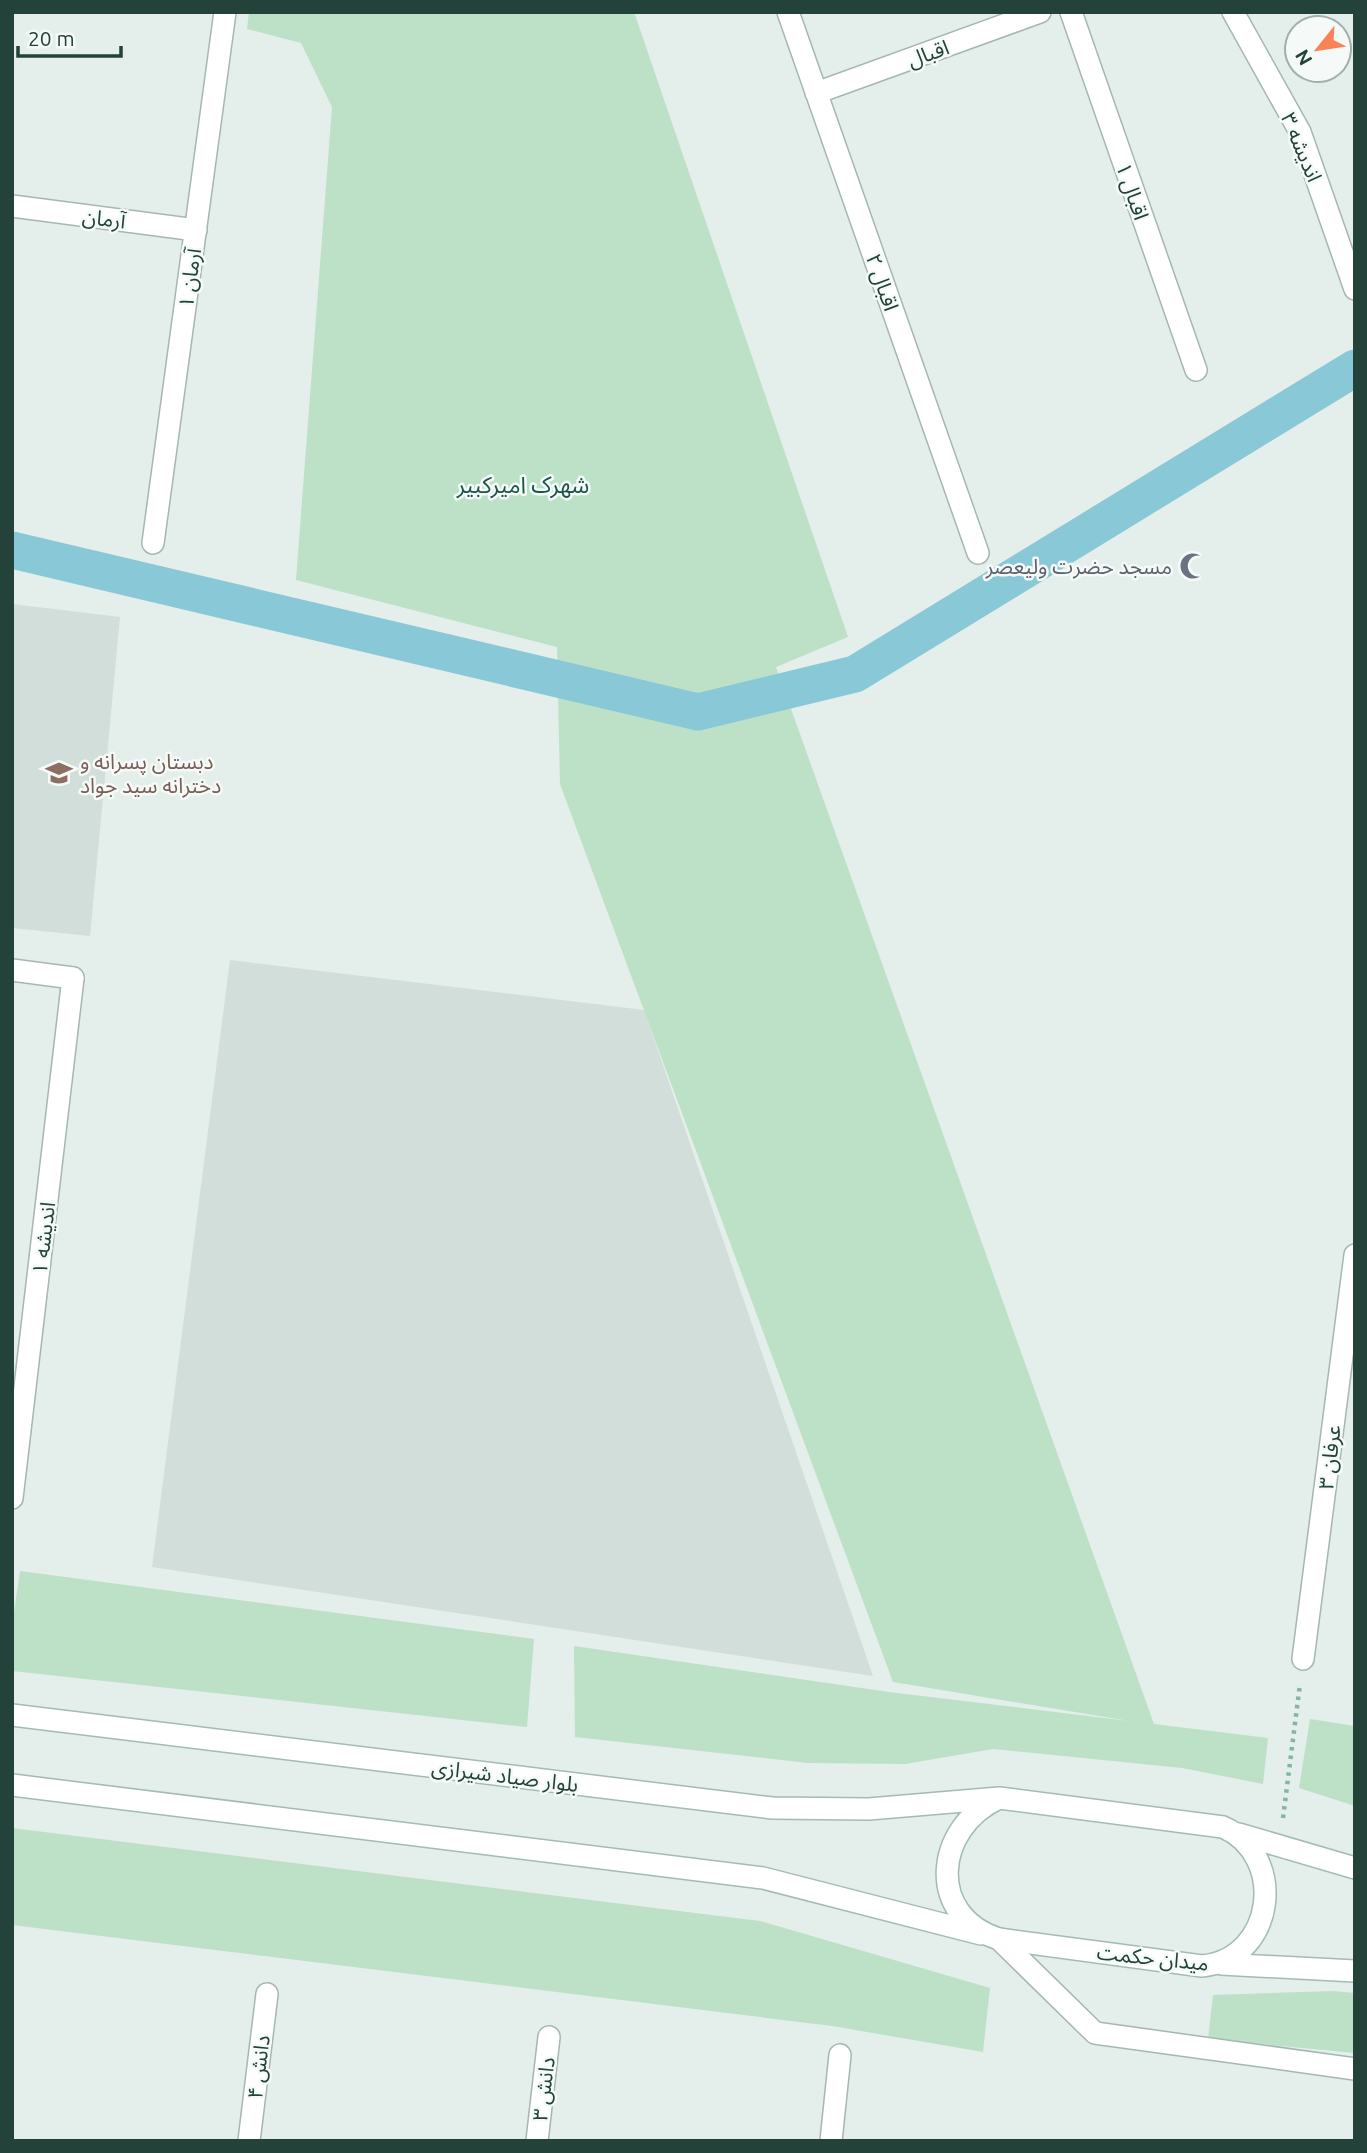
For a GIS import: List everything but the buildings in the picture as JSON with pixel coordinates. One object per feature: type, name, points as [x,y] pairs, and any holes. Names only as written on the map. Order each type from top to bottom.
[{"type":"street","name":"آرمان ۱","points":[[153,543],[225,12]]},
{"type":"street","name":"اقبال ۲","points":[[788,12],[978,553]]},
{"type":"street","name":"اقبال","points":[[816,93],[1040,12]]},
{"type":"street","name":"اقبال ۱","points":[[1071,12],[1196,370]]},
{"type":"street","name":"اندیشه ۳","points":[[1233,12],[1300,132],[1355,289]]},
{"type":"street","name":"آرمان","points":[[12,206],[196,230]]},
{"type":"street","name":"اندیشه ۱","points":[[12,970],[74,978],[12,1498]]},
{"type":"street","name":"عرفان ۳","points":[[1303,1659],[1355,1255]]},
{"type":"street","name":"بلوار صیاد شیرازی","points":[[12,1715],[772,1808],[869,1809],[999,1798]]},
{"type":"street","points":[[12,1786],[763,1878],[990,1936]]},
{"type":"street","points":[[1355,1868],[1223,1827],[1018,1798],[999,1798],[982,1806],[967,1818],[949,1851],[946,1870],[955,1906],[1095,2033],[1355,2069]]},
{"type":"street","name":"میدان حکمت","points":[[990,1936],[1202,1966],[1221,1964],[1250,1940],[1260,1923],[1264,1904],[1260,1866],[1239,1834]]},
{"type":"street","points":[[1221,1964],[1355,1972]]},
{"type":"street","name":"دانش ۴","points":[[249,2141],[267,1994]]},
{"type":"street","name":"دانش ۳","points":[[537,2141],[549,2037]]},
{"type":"street","points":[[831,2141],[840,2055]]},
{"type":"path","points":[[1279,1846],[1303,1659]]},
{"type":"shaded area","name":"دبستان پسرانه و دخترانه سید جواد","points":[[12,604],[120,617],[90,936],[12,928]]},
{"type":"shaded area","points":[[230,960],[644,1010],[873,1676],[152,1567]]},
{"type":"green space","points":[[249,12],[634,12],[848,637],[776,667],[1154,1724],[1268,1738],[1263,1784],[1182,1768],[993,1749],[905,1764],[808,1763],[575,1737],[574,1646],[889,1692],[1129,1721],[893,1682],[560,784],[557,647],[296,580],[332,107],[301,43],[247,29]]},
{"type":"green space","points":[[20,1571],[534,1639],[527,1727],[12,1671],[12,1626]]},
{"type":"green space","points":[[1310,1719],[1355,1726],[1355,1806],[1299,1788]]},
{"type":"green space","points":[[12,1828],[760,1921],[990,1988],[983,2052],[832,2026],[12,1925]]},
{"type":"green space","points":[[1333,1991],[1355,1993],[1355,2053],[1208,2039],[1213,1995]]},
{"type":"waterway","points":[[12,550],[698,712],[855,674],[1355,368]]},
{"type":"place","name":"مسجد حضرت ولیعصر","points":[[1193,566]]},
{"type":"place","name":"دبستان پسرانه و دخترانه سید جواد","points":[[59,773]]},
{"type":"district","name":"شهرک امیرکبیر","points":[[523,484]]}]
